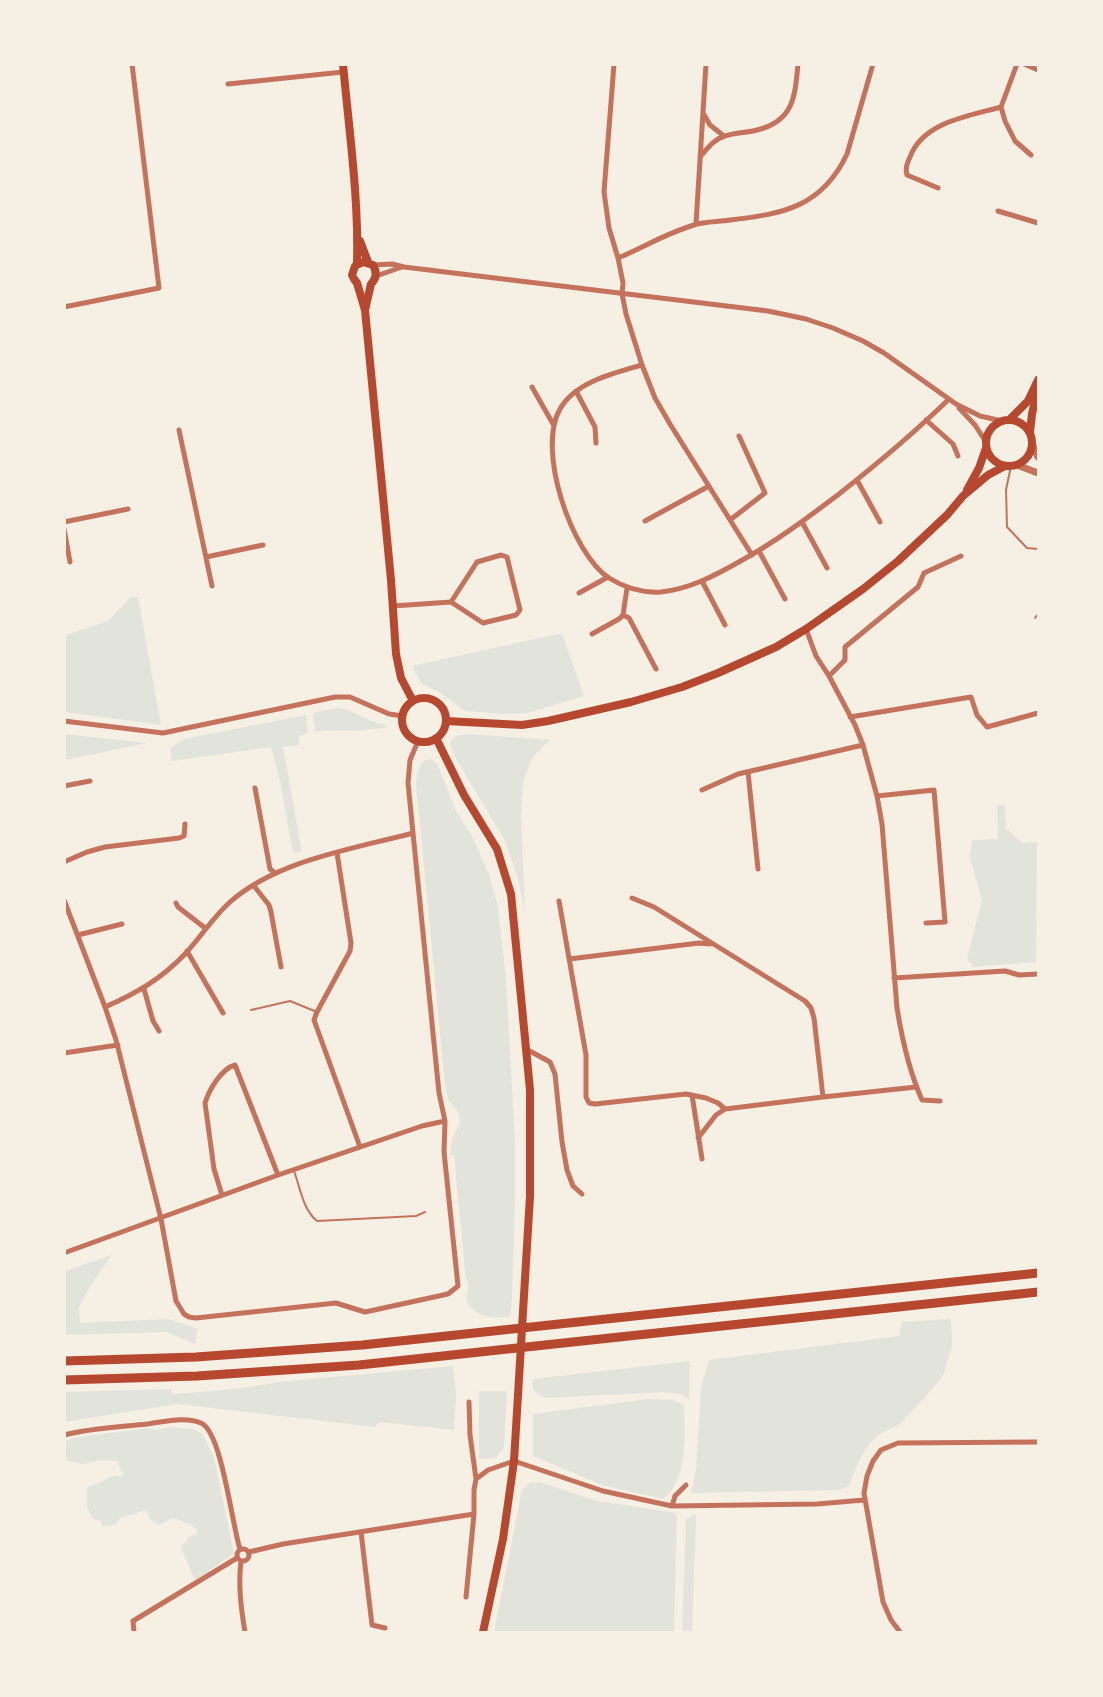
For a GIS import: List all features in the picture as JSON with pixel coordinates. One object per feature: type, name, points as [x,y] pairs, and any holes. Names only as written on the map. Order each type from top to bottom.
[{"type":"highway","points":[[64,1361],[196,1357],[362,1345],[1038,1274]]},
{"type":"highway","points":[[64,1380],[197,1376],[359,1365],[1038,1292]]},
{"type":"main road","points":[[343,68],[358,237],[357,264],[352,275],[357,283],[365,309],[398,667],[413,701]]},
{"type":"main road","points":[[358,237],[370,264],[375,269],[365,309]]},
{"type":"main road","points":[[357,264],[370,264]]},
{"type":"main road","points":[[357,283],[361,285],[374,280]]},
{"type":"main road","points":[[963,496],[979,468],[989,431],[1028,401],[1038,380]]},
{"type":"main road","points":[[446,721],[522,725],[548,721],[631,702],[682,687],[776,646],[806,629],[863,590],[898,561],[947,515],[963,496],[988,475],[1025,461],[1033,446],[1030,432],[1038,386]]},
{"type":"main road","points":[[1006,420],[1024,424],[1030,432]]},
{"type":"main road","points":[[986,445],[995,462],[1011,466]]},
{"type":"main road","points":[[426,698],[441,705],[445,712],[445,728],[436,738],[424,742],[418,741],[404,729],[403,716],[407,706],[413,701],[426,698]]},
{"type":"main road","points":[[436,738],[464,795],[497,849],[511,894],[530,1090],[530,1196],[514,1461],[503,1539],[483,1632]]},
{"type":"street","points":[[64,307],[159,288],[132,64]]},
{"type":"street","points":[[614,64],[604,192],[609,228],[618,258],[623,283],[622,294],[631,333],[655,398],[752,555]]},
{"type":"street","points":[[696,224],[706,64]]},
{"type":"street","points":[[700,157],[712,144],[724,136],[759,130],[779,120],[789,110],[794,99],[798,64]]},
{"type":"street","points":[[618,258],[654,240],[696,224],[782,213],[816,195],[841,167],[847,154],[873,64]]},
{"type":"street","points":[[1017,64],[1001,107],[1015,141],[1031,155]]},
{"type":"street","points":[[1024,64],[1038,70]]},
{"type":"street","points":[[228,84],[343,68]]},
{"type":"street","points":[[938,188],[907,175],[906,168],[913,148],[923,137],[946,123],[1001,107]]},
{"type":"street","points":[[703,112],[710,125],[724,136]]},
{"type":"street","points":[[998,211],[1038,223]]},
{"type":"street","points":[[370,264],[392,264],[673,299],[768,311],[806,319],[863,341],[956,404],[980,416],[1006,420]]},
{"type":"street","points":[[374,280],[404,267]]},
{"type":"street","points":[[642,365],[592,382],[576,392],[560,408],[553,424],[552,452],[555,477],[565,508],[579,544],[591,561],[608,577],[627,588],[659,592],[679,589],[702,581],[759,551],[857,480],[949,399]]},
{"type":"street","points":[[532,387],[553,424]]},
{"type":"street","points":[[576,392],[595,427],[596,444]]},
{"type":"street","points":[[956,404],[975,425],[986,445]]},
{"type":"street","points":[[926,420],[953,444],[958,456]]},
{"type":"street","points":[[179,430],[212,586]]},
{"type":"street","points":[[730,520],[765,493],[739,436]]},
{"type":"street","points":[[1033,446],[1038,457]]},
{"type":"street","points":[[1011,466],[1038,473]]},
{"type":"street","points":[[857,480],[880,522]]},
{"type":"street","points":[[645,522],[709,486]]},
{"type":"street","points":[[64,522],[128,509]]},
{"type":"street","points":[[802,522],[827,568]]},
{"type":"street","points":[[64,529],[70,562]]},
{"type":"street","points":[[206,557],[263,545]]},
{"type":"street","points":[[759,551],[785,599]]},
{"type":"street","points":[[393,606],[451,602],[483,622],[516,615],[520,610],[507,557],[501,555],[477,561],[451,602]]},
{"type":"street","points":[[829,676],[845,660],[845,647],[918,587],[924,573],[961,556]]},
{"type":"street","points":[[579,593],[608,577]]},
{"type":"street","points":[[702,581],[726,626]]},
{"type":"street","points":[[592,634],[620,619],[623,615],[627,588]]},
{"type":"street","points":[[623,615],[629,618],[656,669]]},
{"type":"street","points":[[806,629],[816,656],[829,676],[863,746],[882,824],[894,978],[902,1038],[922,1100],[940,1101]]},
{"type":"street","points":[[64,721],[163,733],[335,697],[350,697],[389,714],[403,716]]},
{"type":"street","points":[[850,717],[971,697],[977,715],[987,728],[1038,713]]},
{"type":"street","points":[[64,900],[118,1045],[160,1219],[176,1300],[181,1310],[189,1317],[196,1318],[336,1303],[365,1312],[442,1297],[454,1291],[458,1286],[444,1152],[445,1121],[439,1093],[408,783],[409,766],[418,741]]},
{"type":"street","points":[[702,790],[738,774],[863,746]]},
{"type":"street","points":[[748,772],[758,869]]},
{"type":"street","points":[[64,786],[90,781]]},
{"type":"street","points":[[255,789],[270,869],[275,873]]},
{"type":"street","points":[[877,796],[934,790],[945,922],[926,923]]},
{"type":"street","points":[[64,862],[105,847],[179,838],[184,836],[185,824]]},
{"type":"street","points":[[105,1007],[158,980],[231,901],[275,873],[317,858],[413,833]]},
{"type":"street","points":[[337,853],[351,943],[350,951],[314,1020],[360,1147]]},
{"type":"street","points":[[254,886],[269,905],[281,967]]},
{"type":"street","points":[[632,898],[654,907],[805,1000],[814,1018],[823,1097]]},
{"type":"street","points":[[559,901],[586,1055],[586,1097],[589,1102],[595,1104],[692,1095],[718,1103],[725,1109]]},
{"type":"street","points":[[176,903],[205,928]]},
{"type":"street","points":[[78,935],[122,924]]},
{"type":"street","points":[[569,959],[699,943],[712,944]]},
{"type":"street","points":[[187,951],[223,1013]]},
{"type":"street","points":[[894,978],[1005,971],[1018,975],[1038,974]]},
{"type":"street","points":[[144,989],[153,1021],[159,1030]]},
{"type":"street","points":[[64,1053],[118,1045]]},
{"type":"street","points":[[526,1049],[550,1062],[555,1074],[567,1170],[573,1186],[582,1194]]},
{"type":"street","points":[[222,1195],[214,1169],[205,1102],[222,1073],[229,1067],[235,1065],[278,1175]]},
{"type":"street","points":[[698,1138],[716,1114],[725,1109],[916,1087]]},
{"type":"street","points":[[692,1095],[702,1159]]},
{"type":"street","points":[[64,1253],[278,1175],[445,1121]]},
{"type":"street","points":[[466,1597],[476,1479],[470,1435],[469,1402]]},
{"type":"street","points":[[64,1435],[188,1419],[204,1424],[210,1432],[223,1469],[240,1549],[237,1553],[238,1579],[244,1632]]},
{"type":"street","points":[[900,1632],[891,1620],[883,1602],[864,1500],[867,1476],[873,1461],[881,1450],[898,1443],[1038,1442]]},
{"type":"street","points":[[476,1479],[488,1470],[514,1461],[603,1491],[672,1506],[818,1504],[864,1500]]},
{"type":"street","points":[[672,1506],[675,1496],[686,1485]]},
{"type":"street","points":[[240,1549],[249,1552],[272,1546],[474,1514]]},
{"type":"street","points":[[361,1532],[372,1625],[385,1628]]},
{"type":"street","points":[[134,1632],[133,1622],[239,1560],[246,1561],[249,1552]]},
{"type":"lane","points":[[1011,466],[1006,490],[1007,527],[1027,548],[1038,549]]},
{"type":"lane","points":[[1035,618],[1038,614]]},
{"type":"lane","points":[[251,1010],[290,1001],[317,1012]]},
{"type":"lane","points":[[294,1170],[311,1216],[317,1221],[416,1216],[425,1212]]},
{"type":"shaded area","points":[[131,597],[138,597],[161,725],[65,712],[65,635],[108,621]]},
{"type":"shaded area","points":[[562,633],[584,696],[528,713],[501,714],[465,711],[439,692],[421,683],[412,666]]},
{"type":"shaded area","points":[[335,708],[349,711],[389,727],[357,731],[315,732],[313,713]]},
{"type":"shaded area","points":[[306,715],[308,733],[299,736],[299,745],[283,747],[302,852],[293,853],[280,781],[271,747],[172,761],[170,748],[184,739]]},
{"type":"shaded area","points":[[65,734],[147,743],[65,760]]},
{"type":"shaded area","points":[[466,734],[550,740],[532,758],[523,782],[521,815],[525,913],[518,878],[505,841],[455,757],[450,744],[456,736]]},
{"type":"shaded area","points":[[431,759],[437,763],[456,811],[472,836],[489,874],[498,907],[506,979],[515,1142],[510,1317],[481,1315],[472,1308],[467,1298],[468,1287],[454,1155],[450,1155],[452,1139],[460,1123],[458,1112],[448,1099],[445,1085],[416,784],[421,765],[425,760]]},
{"type":"shaded area","points":[[997,805],[1005,805],[1006,828],[1022,843],[1037,842],[1036,962],[973,967],[967,959],[982,900],[970,858],[972,840],[998,839]]},
{"type":"shaded area","points":[[112,1255],[90,1286],[79,1307],[80,1323],[168,1319],[198,1329],[195,1344],[167,1332],[65,1335],[65,1271]]},
{"type":"shaded area","points":[[951,1319],[952,1346],[943,1376],[898,1426],[872,1441],[861,1457],[849,1486],[839,1490],[691,1493],[696,1470],[701,1387],[709,1360],[899,1336],[902,1322]]},
{"type":"shaded area","points":[[690,1361],[689,1399],[679,1394],[663,1392],[545,1398],[533,1389],[533,1379]]},
{"type":"shaded area","points":[[453,1366],[456,1395],[454,1430],[380,1422],[375,1427],[177,1404],[65,1422],[65,1392],[171,1389],[172,1394]]},
{"type":"shaded area","points":[[479,1391],[507,1391],[504,1448],[495,1458],[479,1459]]},
{"type":"shaded area","points":[[648,1399],[672,1400],[684,1405],[684,1443],[681,1468],[677,1480],[663,1499],[602,1485],[533,1456],[533,1414]]},
{"type":"shaded area","points":[[170,1427],[193,1429],[203,1434],[214,1458],[234,1553],[195,1581],[181,1547],[189,1537],[197,1534],[196,1528],[173,1518],[159,1525],[150,1519],[146,1510],[120,1518],[116,1524],[103,1527],[101,1521],[93,1519],[87,1507],[87,1488],[114,1476],[124,1476],[117,1461],[102,1460],[82,1464],[65,1460],[65,1441],[73,1438]]},
{"type":"shaded area","points":[[540,1482],[597,1501],[677,1513],[674,1632],[494,1632],[522,1490],[530,1483]]},
{"type":"shaded area","points":[[696,1514],[692,1632],[682,1632],[686,1519]]}]
